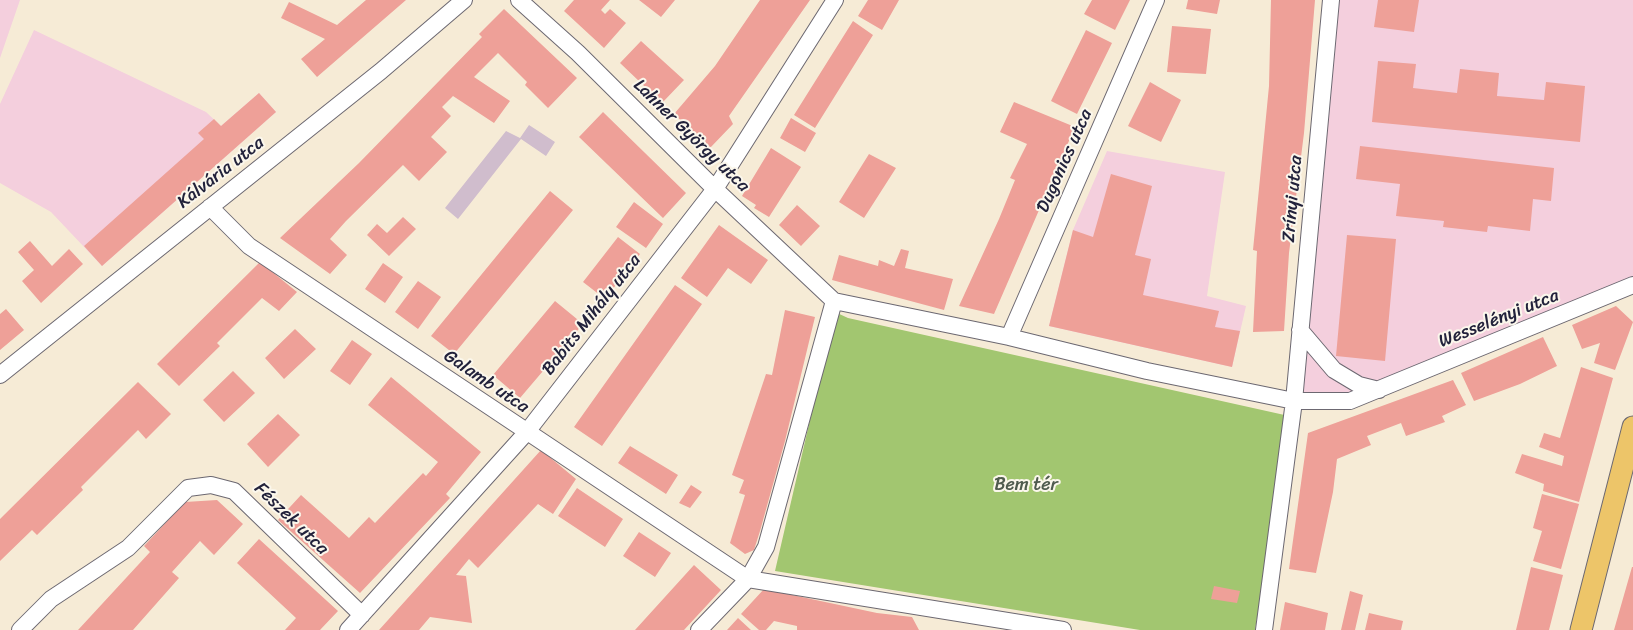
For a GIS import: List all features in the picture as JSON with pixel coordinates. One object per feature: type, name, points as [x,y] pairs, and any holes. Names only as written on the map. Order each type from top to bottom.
[{"type":"main road","points":[[1581,630],[1627,470],[1633,427]]},
{"type":"street","name":"Kálvária utca","points":[[0,375],[412,46],[464,0]]},
{"type":"street","name":"Lahner György utca","points":[[520,0],[578,53],[715,189],[834,301]]},
{"type":"street","name":"Babits Mihály utca","points":[[348,630],[526,432],[715,189],[835,0]]},
{"type":"street","name":"Dugonics utca","points":[[1010,337],[1156,0]]},
{"type":"street","name":"Zrínyi utca","points":[[1294,401],[1332,0]]},
{"type":"street","name":"Galamb utca","points":[[210,207],[250,246],[748,580]]},
{"type":"street","name":"Wesselényi utca","points":[[1294,401],[1350,401],[1633,285]]},
{"type":"street","points":[[699,630],[748,580],[766,547],[834,301],[1010,337],[1147,371],[1294,401],[1264,630]]},
{"type":"street","points":[[1300,330],[1334,370],[1359,385],[1379,390]]},
{"type":"street","name":"Fészek utca","points":[[20,630],[51,599],[128,548],[188,488],[211,485],[234,491],[362,615]]},
{"type":"street","points":[[748,580],[993,624],[1063,630]]},
{"type":"shaded area","points":[[0,0],[20,0],[0,58]]},
{"type":"shaded area","points":[[1331,0],[1633,0],[1633,285],[1379,390],[1294,401]]},
{"type":"shaded area","points":[[34,30],[206,112],[221,126],[259,93],[276,112],[102,266],[51,212],[0,183],[0,104]]},
{"type":"shaded area","points":[[529,125],[555,142],[546,156],[521,139],[458,219],[445,208],[506,131],[520,138]]},
{"type":"shaded area","points":[[1107,151],[1225,172],[1207,296],[1246,306],[1232,367],[1049,326],[1073,230]]},
{"type":"green space","name":"Bem tér","points":[[835,312],[848,318],[1289,416],[1255,630],[1140,630],[775,571]]},
{"type":"building","points":[[366,0],[406,0],[317,77],[301,59],[325,39],[281,18],[289,2],[337,25]]},
{"type":"building","points":[[574,0],[610,0],[601,10],[605,14],[610,9],[626,23],[604,48],[564,11]]},
{"type":"building","points":[[639,0],[675,0],[661,17]]},
{"type":"building","points":[[760,0],[810,0],[729,116],[733,124],[710,148],[674,114],[715,66]]},
{"type":"building","points":[[868,0],[899,0],[882,30],[858,16]]},
{"type":"building","points":[[1092,0],[1130,0],[1115,30],[1084,14]]},
{"type":"building","points":[[1188,0],[1220,0],[1217,14],[1186,9]]},
{"type":"building","points":[[1271,0],[1315,0],[1304,133],[1289,253],[1284,331],[1253,332],[1257,251],[1253,250],[1269,86]]},
{"type":"building","points":[[1378,0],[1419,0],[1414,32],[1374,27]]},
{"type":"building","points":[[504,9],[577,78],[548,108],[525,85],[527,82],[498,53],[474,77],[510,101],[494,123],[453,96],[442,107],[451,116],[431,137],[447,152],[419,181],[403,165],[346,221],[330,239],[347,255],[330,274],[280,238],[359,163],[482,37],[479,34]]},
{"type":"building","points":[[853,21],[873,35],[815,128],[794,115]]},
{"type":"building","points":[[1172,26],[1211,29],[1206,74],[1167,72]]},
{"type":"building","points":[[1086,30],[1112,43],[1077,114],[1051,101]]},
{"type":"building","points":[[641,41],[684,80],[662,103],[620,63]]},
{"type":"building","points":[[1378,61],[1416,64],[1413,88],[1457,93],[1460,69],[1499,73],[1497,96],[1544,100],[1546,82],[1585,86],[1580,142],[1372,122]]},
{"type":"building","points":[[1150,82],[1181,100],[1161,142],[1128,126]]},
{"type":"building","points":[[259,93],[276,112],[102,266],[84,246],[204,139],[198,133],[214,119],[221,126]]},
{"type":"building","points":[[1014,102],[1075,127],[994,314],[959,306],[999,219],[1015,180],[1010,178],[1027,144],[1000,132]]},
{"type":"building","points":[[603,112],[686,193],[663,218],[579,137]]},
{"type":"building","points":[[791,118],[816,133],[805,152],[780,138]]},
{"type":"building","points":[[1360,146],[1554,168],[1551,201],[1533,199],[1530,231],[1488,226],[1487,232],[1443,227],[1444,221],[1396,216],[1400,184],[1356,179]]},
{"type":"building","points":[[771,148],[801,167],[769,217],[754,208],[756,205],[742,196]]},
{"type":"building","points":[[869,154],[896,168],[864,218],[839,202]]},
{"type":"building","points":[[1111,174],[1152,186],[1135,255],[1151,259],[1143,295],[1219,311],[1215,327],[1240,331],[1232,367],[1049,326],[1073,230],[1093,237]]},
{"type":"building","points":[[550,191],[573,210],[454,354],[431,336]]},
{"type":"building","points":[[634,202],[663,224],[646,248],[616,227]]},
{"type":"building","points":[[797,205],[820,226],[801,246],[779,225]]},
{"type":"building","points":[[403,217],[416,229],[389,256],[367,235],[377,224],[387,233]]},
{"type":"building","points":[[719,225],[768,260],[751,284],[728,268],[707,297],[681,278]]},
{"type":"building","points":[[1347,235],[1396,239],[1385,361],[1336,356]]},
{"type":"building","points":[[618,237],[640,254],[605,299],[583,282]]},
{"type":"building","points":[[30,241],[52,266],[69,249],[83,264],[41,303],[22,281],[34,270],[18,252]]},
{"type":"building","points":[[901,249],[909,251],[905,268],[953,279],[944,310],[832,280],[839,255],[878,266],[879,260],[894,266]]},
{"type":"building","points":[[260,262],[297,292],[279,311],[262,298],[217,343],[220,346],[179,386],[157,364]]},
{"type":"building","points":[[383,263],[403,277],[385,303],[365,289]]},
{"type":"building","points":[[418,281],[441,297],[418,329],[395,312]]},
{"type":"building","points":[[675,285],[702,304],[602,446],[574,427]]},
{"type":"building","points":[[555,301],[583,324],[520,398],[493,375]]},
{"type":"building","points":[[1616,306],[1633,322],[1615,370],[1594,363],[1600,343],[1582,349],[1572,325]]},
{"type":"building","points":[[6,309],[24,330],[0,350],[0,314]]},
{"type":"building","points":[[785,310],[815,317],[785,441],[760,531],[754,550],[745,554],[730,543],[745,495],[739,493],[744,480],[732,475],[766,374],[772,375]]},
{"type":"building","points":[[295,329],[316,349],[284,379],[265,358]]},
{"type":"building","points":[[1543,337],[1557,366],[1520,384],[1474,401],[1461,373]]},
{"type":"building","points":[[352,340],[372,354],[350,385],[330,371]]},
{"type":"building","points":[[1581,367],[1613,378],[1579,502],[1543,491],[1544,484],[1515,473],[1522,454],[1562,466],[1564,456],[1539,447],[1544,433],[1560,438]]},
{"type":"building","points":[[233,371],[255,393],[224,422],[203,400]]},
{"type":"building","points":[[391,377],[481,452],[446,494],[450,498],[360,593],[278,520],[301,495],[349,538],[369,517],[375,523],[423,473],[426,476],[438,462],[368,405]]},
{"type":"building","points":[[1453,380],[1466,405],[1442,416],[1445,422],[1406,436],[1401,423],[1367,436],[1371,445],[1337,459],[1333,492],[1316,573],[1289,569],[1308,433]]},
{"type":"building","points":[[138,382],[171,414],[146,439],[138,430],[81,487],[83,490],[37,535],[32,530],[0,561],[0,519]]},
{"type":"building","points":[[278,414],[300,435],[268,467],[247,444]]},
{"type":"building","points":[[630,446],[678,475],[666,494],[618,463]]},
{"type":"building","points":[[541,450],[576,479],[553,514],[538,504],[478,568],[469,559],[456,575],[466,576],[472,623],[430,617],[419,630],[379,630]]},
{"type":"building","points":[[691,485],[702,492],[690,508],[679,503]]},
{"type":"building","points":[[577,488],[623,519],[605,547],[558,516]]},
{"type":"building","points":[[1542,494],[1579,504],[1561,569],[1533,561],[1542,531],[1533,528]]},
{"type":"building","points":[[217,500],[243,524],[214,555],[200,541],[172,572],[179,578],[133,630],[78,630],[150,552],[144,546],[185,502]]},
{"type":"building","points":[[639,532],[671,553],[655,577],[623,556]]},
{"type":"building","points":[[259,539],[338,611],[320,630],[285,630],[296,618],[237,563]]},
{"type":"building","points":[[694,565],[721,590],[684,630],[635,630]]},
{"type":"building","points":[[1531,567],[1563,575],[1549,630],[1516,630]]},
{"type":"building","points":[[1632,567],[1633,630],[1614,630]]},
{"type":"building","points":[[1214,586],[1240,591],[1237,603],[1211,599]]},
{"type":"building","points":[[764,589],[877,613],[912,617],[919,630],[797,630],[797,626],[774,621],[766,630],[759,630],[741,614]]},
{"type":"building","points":[[1350,591],[1363,595],[1355,630],[1341,630]]},
{"type":"building","points":[[1285,602],[1328,613],[1325,630],[1280,630]]},
{"type":"building","points":[[1369,613],[1403,621],[1401,630],[1365,630]]},
{"type":"building","points":[[738,618],[751,630],[727,630]]}]
